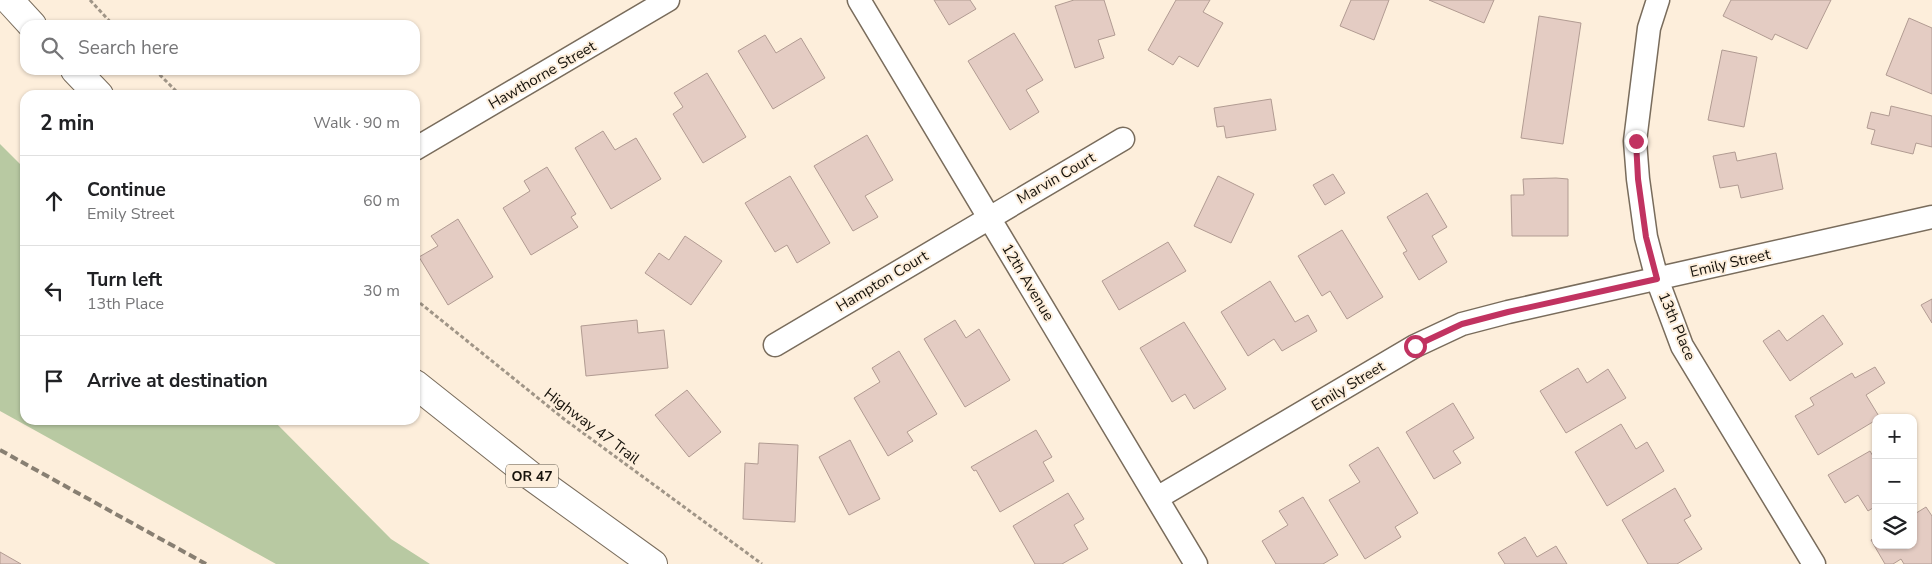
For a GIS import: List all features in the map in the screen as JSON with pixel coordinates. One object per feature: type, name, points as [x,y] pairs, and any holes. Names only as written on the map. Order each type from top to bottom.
[{"type":"highway","points":[[9,0],[27,20]]},
{"type":"highway","points":[[80,75],[94,90]]},
{"type":"highway","name":"OR 47","points":[[420,388],[531,476],[653,564]]},
{"type":"street","name":"Hawthorne Street","points":[[420,146],[668,0]]},
{"type":"street","name":"12th Avenue","points":[[859,0],[1196,564]]},
{"type":"street","name":"13th Place","points":[[1658,0],[1649,28],[1636,141],[1638,179],[1646,237],[1657,279],[1682,346],[1814,564]]},
{"type":"street","name":"Marvin Court","points":[[990,218],[1123,139]]},
{"type":"street","name":"Emily Street","points":[[1157,498],[1415,346],[1462,324],[1932,217]]},
{"type":"street","name":"Hampton Court","points":[[775,345],[990,218]]},
{"type":"path","points":[[90,0],[108,20]]},
{"type":"path","points":[[161,75],[175,90]]},
{"type":"path","name":"Highway 47 Trail","points":[[420,303],[564,420],[762,564]]},
{"type":"green space","points":[[0,144],[20,164],[20,422],[0,411]]},
{"type":"green space","points":[[25,425],[278,425],[391,539],[430,564],[276,564]]},
{"type":"building","points":[[934,0],[970,0],[976,9],[949,25]]},
{"type":"building","points":[[1074,0],[1104,0],[1115,35],[1098,40],[1104,58],[1075,68],[1055,6]]},
{"type":"building","points":[[1176,0],[1210,0],[1203,12],[1223,23],[1198,67],[1179,56],[1173,65],[1148,50]]},
{"type":"building","points":[[1351,0],[1389,0],[1374,40],[1340,26]]},
{"type":"building","points":[[1429,0],[1494,0],[1484,23]]},
{"type":"building","points":[[1731,0],[1831,0],[1807,49],[1775,34],[1772,40],[1723,16]]},
{"type":"building","points":[[1539,16],[1581,23],[1563,144],[1521,138]]},
{"type":"building","points":[[1909,18],[1932,28],[1932,94],[1886,75]]},
{"type":"building","points":[[1014,33],[1043,80],[1026,90],[1039,112],[1010,130],[968,61]]},
{"type":"building","points":[[765,35],[776,53],[801,38],[825,78],[773,109],[738,51]]},
{"type":"building","points":[[1722,50],[1757,57],[1744,127],[1708,120]]},
{"type":"building","points":[[707,73],[746,137],[703,163],[673,114],[683,107],[674,93]]},
{"type":"building","points":[[1271,99],[1276,130],[1226,138],[1224,126],[1217,127],[1214,108]]},
{"type":"building","points":[[1891,106],[1932,116],[1932,147],[1916,143],[1913,154],[1871,144],[1875,130],[1867,128],[1871,112],[1889,116]]},
{"type":"building","points":[[603,131],[615,150],[636,138],[661,179],[611,209],[575,148]]},
{"type":"building","points":[[867,135],[893,180],[865,196],[878,217],[853,231],[814,166]]},
{"type":"building","points":[[1735,152],[1737,161],[1776,153],[1783,189],[1741,198],[1738,185],[1720,188],[1713,156]]},
{"type":"building","points":[[547,167],[576,214],[571,217],[578,227],[531,255],[503,208],[530,191],[524,181]]},
{"type":"building","points":[[1333,174],[1345,193],[1325,205],[1313,185]]},
{"type":"building","points":[[790,176],[830,243],[797,263],[787,245],[775,252],[745,203]]},
{"type":"building","points":[[1218,176],[1254,194],[1231,243],[1194,226]]},
{"type":"building","points":[[1523,179],[1568,179],[1568,236],[1512,236],[1511,195],[1524,195]]},
{"type":"building","points":[[1427,193],[1447,227],[1432,236],[1447,262],[1419,280],[1403,253],[1407,251],[1387,217]]},
{"type":"building","points":[[458,219],[493,277],[448,305],[420,259],[420,256],[438,246],[431,236]]},
{"type":"building","points":[[1342,230],[1383,297],[1347,319],[1330,291],[1322,296],[1298,256]]},
{"type":"building","points":[[685,236],[722,261],[691,305],[645,273],[659,253],[669,260]]},
{"type":"building","points":[[1168,242],[1186,271],[1119,310],[1102,281]]},
{"type":"building","points":[[1270,281],[1295,322],[1308,315],[1317,331],[1282,351],[1274,339],[1248,356],[1221,312]]},
{"type":"building","points":[[1932,299],[1932,323],[1921,305]]},
{"type":"building","points":[[1823,315],[1843,344],[1790,381],[1763,341],[1779,330],[1787,341]]},
{"type":"building","points":[[637,320],[638,333],[664,330],[668,368],[586,376],[581,326]]},
{"type":"building","points":[[955,320],[966,338],[979,329],[1010,380],[965,407],[924,339]]},
{"type":"building","points":[[1184,322],[1226,389],[1194,409],[1185,394],[1172,402],[1140,348]]},
{"type":"building","points":[[899,351],[937,414],[907,432],[913,441],[888,456],[854,398],[880,382],[872,368]]},
{"type":"building","points":[[1875,367],[1885,383],[1866,395],[1878,414],[1872,414],[1872,422],[1818,455],[1795,416],[1814,405],[1810,398],[1852,373],[1855,378]]},
{"type":"building","points":[[1578,368],[1587,383],[1608,369],[1626,398],[1566,433],[1540,391]]},
{"type":"building","points":[[687,390],[721,432],[689,457],[655,415]]},
{"type":"building","points":[[1453,403],[1474,438],[1453,451],[1461,463],[1434,479],[1406,432]]},
{"type":"building","points":[[1621,424],[1636,449],[1647,442],[1664,471],[1607,506],[1575,452]]},
{"type":"building","points":[[1036,430],[1052,457],[1043,462],[1054,481],[1000,512],[976,470],[974,471],[971,467]]},
{"type":"building","points":[[850,440],[880,499],[849,515],[819,457]]},
{"type":"building","points":[[759,443],[798,445],[795,522],[743,519],[745,463],[758,464]]},
{"type":"building","points":[[1378,447],[1418,513],[1395,527],[1401,537],[1365,559],[1329,500],[1360,482],[1349,465]]},
{"type":"building","points":[[1870,451],[1872,454],[1872,508],[1868,511],[1858,495],[1845,503],[1828,475]]},
{"type":"building","points":[[1675,488],[1691,516],[1684,520],[1702,549],[1677,564],[1648,564],[1622,520]]},
{"type":"building","points":[[1068,493],[1084,519],[1074,525],[1088,549],[1062,564],[1035,564],[1013,526]]},
{"type":"building","points":[[1303,497],[1338,555],[1323,564],[1276,564],[1262,541],[1288,525],[1279,511]]},
{"type":"building","points":[[1926,507],[1932,516],[1932,564],[1904,564],[1901,559],[1893,564],[1885,564],[1876,549],[1917,549],[1917,513]]},
{"type":"building","points":[[1525,537],[1537,557],[1556,546],[1567,564],[1505,564],[1498,553]]},
{"type":"building","points":[[0,552],[21,564],[0,564]]},
{"type":"railway","points":[[0,450],[206,564]]},
{"type":"route","points":[[1415,346],[1462,324],[1657,279],[1646,237],[1638,179],[1636,141]]}]
